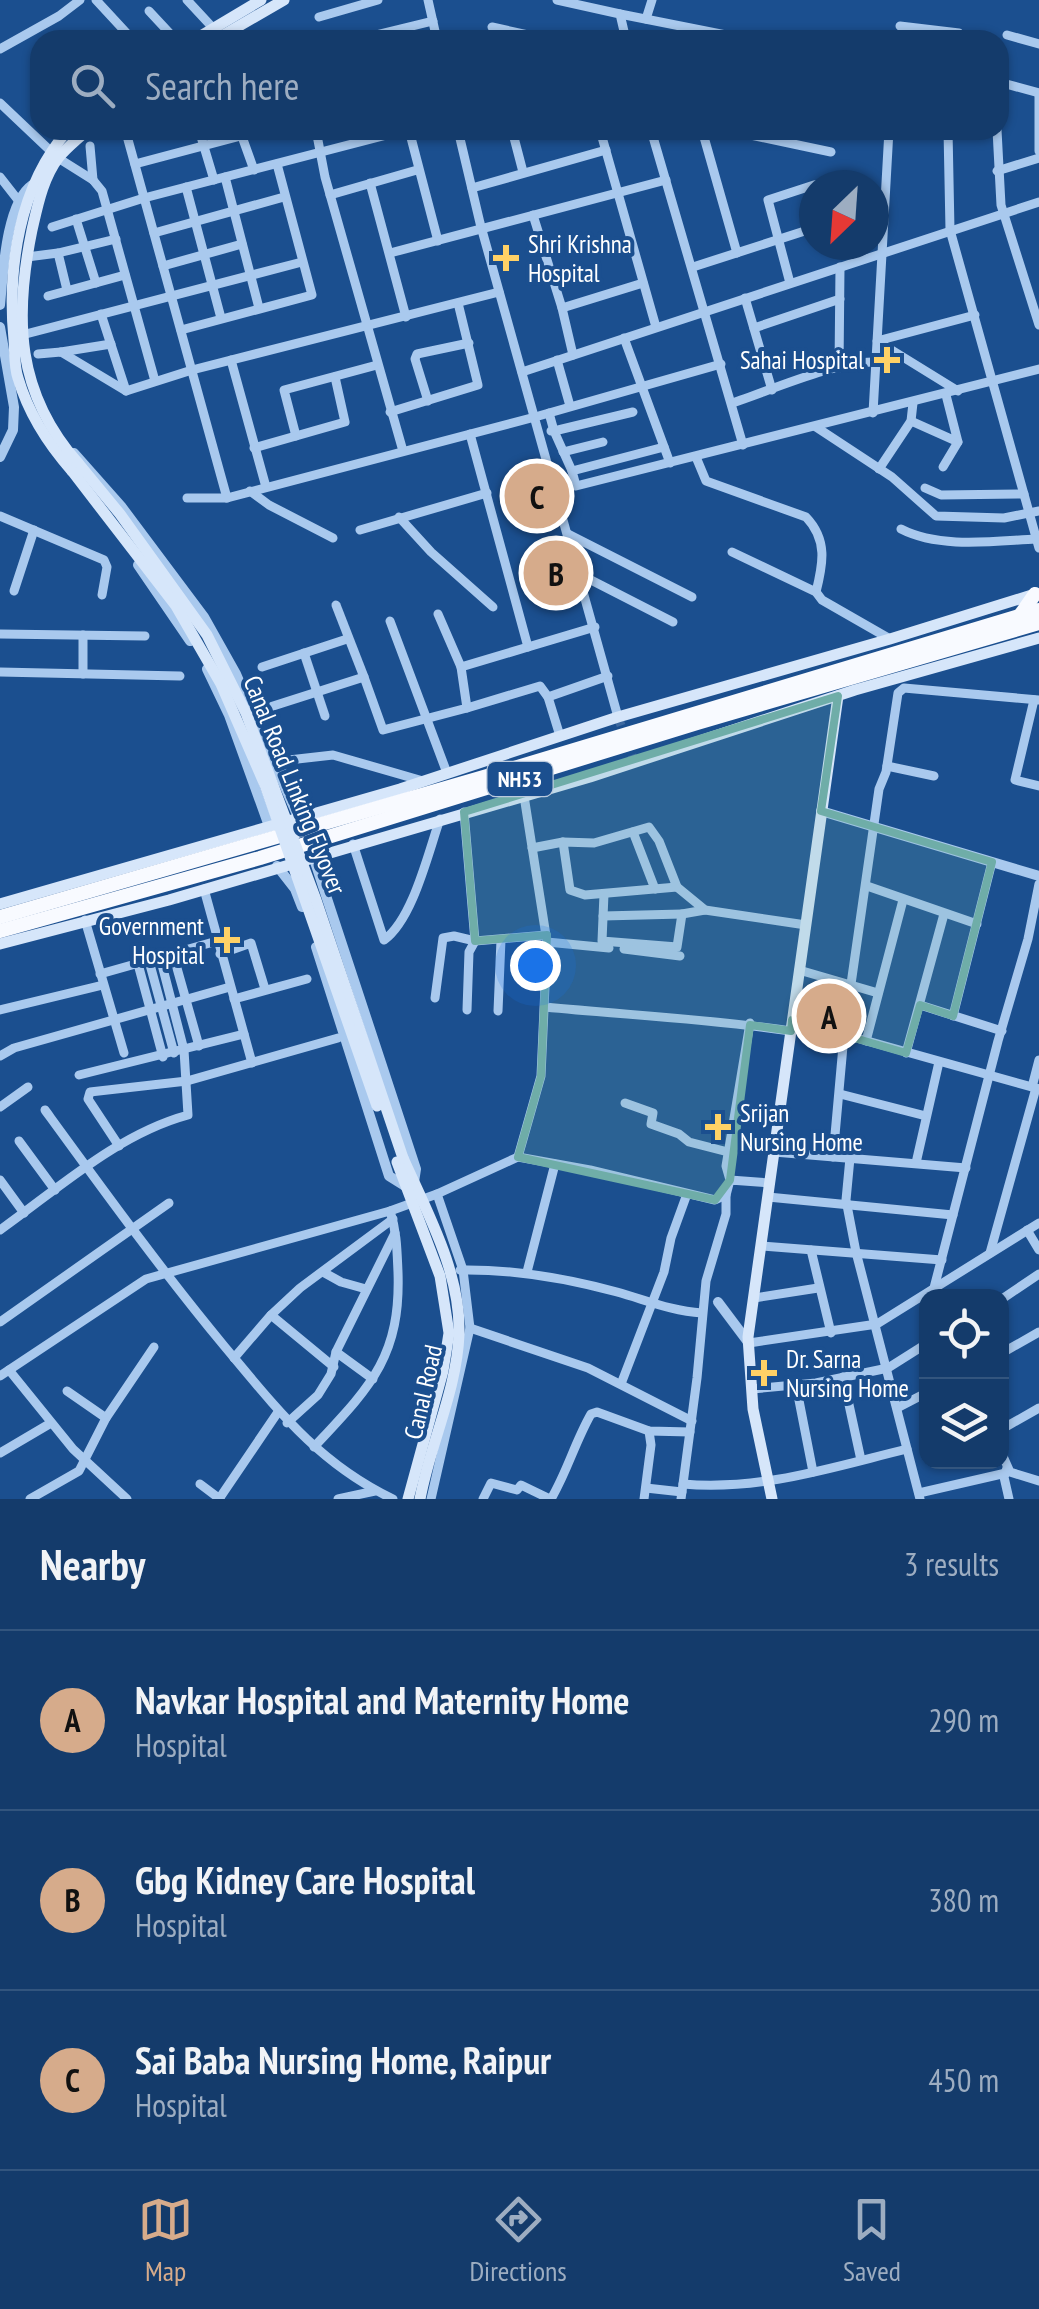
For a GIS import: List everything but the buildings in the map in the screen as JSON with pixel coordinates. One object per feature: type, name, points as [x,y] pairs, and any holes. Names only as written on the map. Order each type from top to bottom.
[{"type":"highway","points":[[1021,614],[1037,593]]},
{"type":"highway","name":"NH53","points":[[0,916],[506,770],[931,634],[1039,610]]},
{"type":"highway","name":"NH53","points":[[0,930],[260,858],[1039,622]]},
{"type":"main road","points":[[220,30],[262,0]]},
{"type":"main road","points":[[222,30],[284,0]]},
{"type":"main road","points":[[58,447],[17,377],[12,317],[14,266],[32,185],[62,140]]},
{"type":"main road","points":[[58,447],[26,371],[20,316],[40,192],[54,154],[73,140]]},
{"type":"main road","name":"Canal Road Linking Flyover","points":[[58,447],[176,606],[221,684],[265,785],[409,1184]]},
{"type":"main road","points":[[0,904],[423,781],[618,717],[890,639],[931,634],[1037,593]]},
{"type":"main road","points":[[0,944],[524,796],[838,696],[1039,638]]},
{"type":"main road","points":[[772,1499],[752,1390],[749,1343],[838,696]]},
{"type":"main road","name":"Canal Road","points":[[408,1499],[449,1333],[440,1276],[409,1184]]},
{"type":"main road","name":"Canal Road","points":[[416,1202],[457,1297],[459,1335],[420,1499]]},
{"type":"street","points":[[33,30],[80,0]]},
{"type":"street","points":[[96,0],[124,30]]},
{"type":"street","points":[[187,0],[211,30]]},
{"type":"street","points":[[320,17],[378,0]]},
{"type":"street","points":[[557,0],[700,30]]},
{"type":"street","points":[[646,19],[652,0]]},
{"type":"street","points":[[430,1],[435,30]]},
{"type":"street","points":[[150,11],[167,30]]},
{"type":"street","points":[[620,14],[624,30]]},
{"type":"street","points":[[398,30],[433,22]]},
{"type":"street","points":[[492,26],[509,30]]},
{"type":"street","points":[[900,26],[934,30]]},
{"type":"street","points":[[0,49],[30,32]]},
{"type":"street","points":[[1009,36],[1039,44]]},
{"type":"street","points":[[997,170],[1039,154],[1039,94],[1009,85]]},
{"type":"street","points":[[0,103],[30,131]]},
{"type":"street","points":[[39,140],[94,180],[102,191],[155,382]]},
{"type":"street","points":[[129,140],[227,498]]},
{"type":"street","points":[[202,140],[214,180]]},
{"type":"street","points":[[135,164],[221,140]]},
{"type":"street","points":[[243,140],[254,170]]},
{"type":"street","points":[[318,140],[330,195],[403,452]]},
{"type":"street","points":[[52,226],[144,198],[370,140]]},
{"type":"street","points":[[410,140],[438,240]]},
{"type":"street","points":[[460,140],[618,717]]},
{"type":"street","points":[[515,140],[523,172]]},
{"type":"street","points":[[603,140],[656,327]]},
{"type":"street","points":[[654,140],[744,445]]},
{"type":"street","points":[[705,140],[737,253]]},
{"type":"street","points":[[774,140],[831,152]]},
{"type":"street","points":[[887,170],[888,140]]},
{"type":"street","points":[[901,529],[914,535],[963,541],[1038,543],[1034,513],[1024,494],[950,230],[948,140]]},
{"type":"street","points":[[997,140],[1004,213],[1039,324]]},
{"type":"street","points":[[90,146],[94,180]]},
{"type":"street","points":[[472,188],[606,150]]},
{"type":"street","points":[[181,330],[312,294],[277,164]]},
{"type":"street","points":[[330,195],[417,170]]},
{"type":"street","points":[[0,177],[18,200]]},
{"type":"street","points":[[225,177],[259,308]]},
{"type":"street","points":[[390,253],[666,180]]},
{"type":"street","points":[[370,183],[406,316]]},
{"type":"street","points":[[0,304],[18,200],[32,185]]},
{"type":"street","points":[[186,187],[221,318]]},
{"type":"street","points":[[790,283],[768,200],[799,190]]},
{"type":"street","points":[[154,233],[284,197]]},
{"type":"street","points":[[889,251],[1039,202]]},
{"type":"street","points":[[534,215],[572,355]]},
{"type":"street","points":[[76,219],[96,282]]},
{"type":"street","points":[[693,267],[799,233]]},
{"type":"street","points":[[27,257],[58,254],[116,239]]},
{"type":"street","points":[[163,266],[242,244]]},
{"type":"street","points":[[58,254],[67,290]]},
{"type":"street","points":[[522,372],[862,260]]},
{"type":"street","points":[[873,413],[883,260]]},
{"type":"street","points":[[22,335],[302,262]]},
{"type":"street","points":[[839,368],[840,267]]},
{"type":"street","points":[[48,296],[125,274]]},
{"type":"street","points":[[562,308],[642,283]]},
{"type":"street","points":[[61,352],[126,390],[499,292]]},
{"type":"street","points":[[745,298],[772,390]]},
{"type":"street","points":[[754,328],[840,299]]},
{"type":"street","points":[[390,412],[478,386],[458,302]]},
{"type":"street","points":[[101,314],[126,390]]},
{"type":"street","points":[[877,341],[975,315]]},
{"type":"street","points":[[0,327],[14,407],[14,430],[0,456]]},
{"type":"street","points":[[624,338],[670,463]]},
{"type":"street","points":[[877,341],[958,392]]},
{"type":"street","points":[[428,401],[415,359],[417,354],[469,343]]},
{"type":"street","points":[[38,354],[110,344]]},
{"type":"street","points":[[231,360],[266,488]]},
{"type":"street","points":[[557,360],[570,406]]},
{"type":"street","points":[[732,403],[839,368],[876,362]]},
{"type":"street","points":[[296,436],[284,390],[377,364]]},
{"type":"street","points":[[187,498],[227,498],[721,364]]},
{"type":"street","points":[[548,413],[576,486],[913,404],[1039,369]]},
{"type":"street","points":[[254,448],[345,422],[335,377]]},
{"type":"street","points":[[943,467],[958,442],[946,395]]},
{"type":"street","points":[[0,402],[14,407]]},
{"type":"street","points":[[879,468],[911,420],[913,404]]},
{"type":"street","points":[[540,433],[634,412]]},
{"type":"street","points":[[911,420],[958,442]]},
{"type":"street","points":[[816,427],[879,468],[936,516],[1004,518],[1034,513]]},
{"type":"street","points":[[470,434],[528,647]]},
{"type":"street","points":[[564,452],[603,442]]},
{"type":"street","points":[[58,447],[84,462],[204,618],[236,674],[298,817]]},
{"type":"street","points":[[58,447],[66,471],[133,558],[202,659],[229,714],[269,826]]},
{"type":"street","points":[[572,471],[664,447]]},
{"type":"street","points":[[696,457],[706,481],[806,517],[812,523],[825,554],[816,592]]},
{"type":"street","points":[[925,488],[941,495],[1024,494]]},
{"type":"street","points":[[250,491],[269,506],[333,538]]},
{"type":"street","points":[[360,530],[486,493]]},
{"type":"street","points":[[0,516],[104,560],[107,567],[102,595]]},
{"type":"street","points":[[398,517],[493,607]]},
{"type":"street","points":[[14,591],[34,530]]},
{"type":"street","points":[[568,534],[692,597]]},
{"type":"street","points":[[732,552],[816,592],[822,600],[890,639]]},
{"type":"street","points":[[582,580],[673,622]]},
{"type":"street","points":[[336,605],[384,730],[540,686],[548,697],[560,736]]},
{"type":"street","points":[[438,614],[461,667],[467,708]]},
{"type":"street","points":[[390,621],[447,773]]},
{"type":"street","points":[[461,667],[595,627]]},
{"type":"street","points":[[0,634],[145,636]]},
{"type":"street","points":[[83,635],[83,674]]},
{"type":"street","points":[[262,667],[347,639]]},
{"type":"street","points":[[304,654],[325,716]]},
{"type":"street","points":[[0,672],[180,676]]},
{"type":"street","points":[[548,697],[608,676]]},
{"type":"street","points":[[270,707],[364,677]]},
{"type":"street","points":[[851,984],[879,789],[896,698],[904,688],[1037,700],[1015,780],[1039,786]]},
{"type":"street","points":[[283,786],[280,760],[324,754],[376,765],[423,781]]},
{"type":"street","points":[[886,766],[934,776]]},
{"type":"street","points":[[518,1157],[541,1076],[546,939],[524,796]]},
{"type":"street","points":[[822,811],[1039,876]]},
{"type":"street","points":[[464,812],[475,941],[469,952],[467,1010]]},
{"type":"street","points":[[353,844],[384,940],[399,922],[416,889],[440,819]]},
{"type":"street","points":[[532,848],[563,842],[594,843],[649,828],[659,841],[677,887],[705,910]]},
{"type":"street","points":[[633,832],[655,889]]},
{"type":"street","points":[[563,842],[570,890],[586,896],[677,887]]},
{"type":"street","points":[[277,866],[295,889],[306,915],[390,1176],[409,1184],[416,1169],[313,856]]},
{"type":"street","points":[[953,1016],[992,862]]},
{"type":"street","points":[[934,1288],[1028,939],[1039,884]]},
{"type":"street","points":[[867,886],[977,924]]},
{"type":"street","points":[[204,889],[252,1064]]},
{"type":"street","points":[[604,894],[602,941],[677,947],[682,914]]},
{"type":"street","points":[[866,1042],[902,900]]},
{"type":"street","points":[[603,916],[705,910],[806,925]]},
{"type":"street","points":[[906,1053],[944,914]]},
{"type":"street","points":[[85,920],[124,1054]]},
{"type":"street","points":[[435,998],[443,938],[454,936],[475,941],[546,939],[680,956]]},
{"type":"street","points":[[1028,939],[1039,942]]},
{"type":"street","points":[[498,1011],[502,940]]},
{"type":"street","points":[[0,1010],[217,941]]},
{"type":"street","points":[[220,954],[251,943],[264,990]]},
{"type":"street","points":[[173,954],[199,1046]]},
{"type":"street","points":[[155,959],[172,1004],[174,1053]]},
{"type":"street","points":[[155,959],[155,1008]]},
{"type":"street","points":[[0,1230],[119,1146],[155,1124],[188,1115],[188,1081],[138,964]]},
{"type":"street","points":[[799,970],[878,993]]},
{"type":"street","points":[[234,998],[307,978]]},
{"type":"street","points":[[0,1056],[14,1048],[230,987]]},
{"type":"street","points":[[920,1004],[1002,1030]]},
{"type":"street","points":[[544,1007],[792,1025],[844,1035],[1036,1088]]},
{"type":"street","points":[[682,1491],[702,1313],[714,1246],[726,1214],[730,1180],[726,1166],[750,1022]]},
{"type":"street","points":[[80,1075],[244,1034]]},
{"type":"street","points":[[832,1157],[844,1035]]},
{"type":"street","points":[[119,1146],[87,1094],[188,1081],[338,1038]]},
{"type":"street","points":[[990,1253],[1025,1136],[1039,1060]]},
{"type":"street","points":[[916,1164],[940,1062]]},
{"type":"street","points":[[0,1107],[28,1087]]},
{"type":"street","points":[[840,1094],[926,1116]]},
{"type":"street","points":[[625,1103],[653,1113],[651,1124],[667,1132],[728,1152]]},
{"type":"street","points":[[45,1110],[164,1274],[278,1412],[349,1476],[392,1499]]},
{"type":"street","points":[[1025,1136],[1039,1139]]},
{"type":"street","points":[[19,1141],[56,1190]]},
{"type":"street","points":[[774,1152],[966,1168]]},
{"type":"street","points":[[234,1358],[271,1315],[392,1215],[518,1157],[715,1200],[726,1196]]},
{"type":"street","points":[[850,1158],[847,1206],[856,1252],[918,1497],[1006,1469]]},
{"type":"street","points":[[527,1272],[555,1164]]},
{"type":"street","points":[[0,1180],[24,1213]]},
{"type":"street","points":[[730,1180],[770,1183]]},
{"type":"street","points":[[431,1499],[470,1328],[462,1270],[436,1194]]},
{"type":"street","points":[[621,1384],[652,1304],[687,1194]]},
{"type":"street","points":[[768,1197],[954,1215]]},
{"type":"street","points":[[0,1322],[169,1203]]},
{"type":"street","points":[[314,1446],[373,1379],[386,1358],[399,1298],[392,1215]]},
{"type":"street","points":[[127,1499],[4,1373],[146,1279],[392,1215]]},
{"type":"street","points":[[718,1302],[749,1343],[877,1324],[1039,1223]]},
{"type":"street","points":[[1027,1230],[1039,1250]]},
{"type":"street","points":[[287,1422],[318,1395],[334,1367],[336,1352],[396,1231]]},
{"type":"street","points":[[761,1246],[942,1260]]},
{"type":"street","points":[[811,1250],[831,1332]]},
{"type":"street","points":[[448,1270],[527,1272],[702,1313]]},
{"type":"street","points":[[323,1272],[366,1289]]},
{"type":"street","points":[[1009,1294],[1039,1274]]},
{"type":"street","points":[[754,1298],[818,1288]]},
{"type":"street","points":[[271,1315],[334,1367]]},
{"type":"street","points":[[470,1328],[588,1368],[691,1426]]},
{"type":"street","points":[[1009,1349],[1039,1332]]},
{"type":"street","points":[[30,1499],[79,1471],[106,1418],[154,1347]]},
{"type":"street","points":[[752,1390],[888,1368],[919,1348]]},
{"type":"street","points":[[336,1352],[373,1379]]},
{"type":"street","points":[[842,1377],[861,1460]]},
{"type":"street","points":[[796,1385],[813,1472]]},
{"type":"street","points":[[67,1390],[106,1418]]},
{"type":"street","points":[[898,1406],[919,1396]]},
{"type":"street","points":[[1009,1424],[1039,1408]]},
{"type":"street","points":[[200,1484],[220,1499],[278,1412]]},
{"type":"street","points":[[483,1499],[491,1484],[518,1490],[521,1485],[551,1499],[591,1414],[597,1412],[649,1432],[691,1426]]},
{"type":"street","points":[[0,1453],[52,1423]]},
{"type":"street","points":[[644,1499],[649,1432]]},
{"type":"street","points":[[646,1488],[682,1491],[769,1483],[907,1449]]},
{"type":"street","points":[[1006,1469],[1039,1481]]},
{"type":"street","points":[[1006,1469],[1009,1499]]},
{"type":"street","points":[[338,1499],[376,1491]]},
{"type":"highlighted area","points":[[838,696],[821,811],[992,862],[953,1016],[920,1005],[906,1053],[792,1020],[791,1031],[750,1025],[730,1180],[715,1200],[518,1157],[541,1076],[547,935],[475,941],[464,812]]},
{"type":"tunnel","points":[[618,717],[634,761]]},
{"type":"place","name":"Shri Krishna Hospital","points":[[506,258]]},
{"type":"place","name":"Sahai Hospital","points":[[887,360]]},
{"type":"place","name":"Sai Baba Nursing Home, Raipur","points":[[537,496]]},
{"type":"place","name":"Gbg Kidney Care Hospital","points":[[556,573]]},
{"type":"place","name":"Government Hospital","points":[[227,940]]},
{"type":"place","name":"Navkar Hospital and Maternity Home","points":[[829,1016]]},
{"type":"place","name":"Srijan Nursing Home","points":[[718,1127]]},
{"type":"place","name":"Dr. Sarna Nursing Home","points":[[764,1373]]}]
